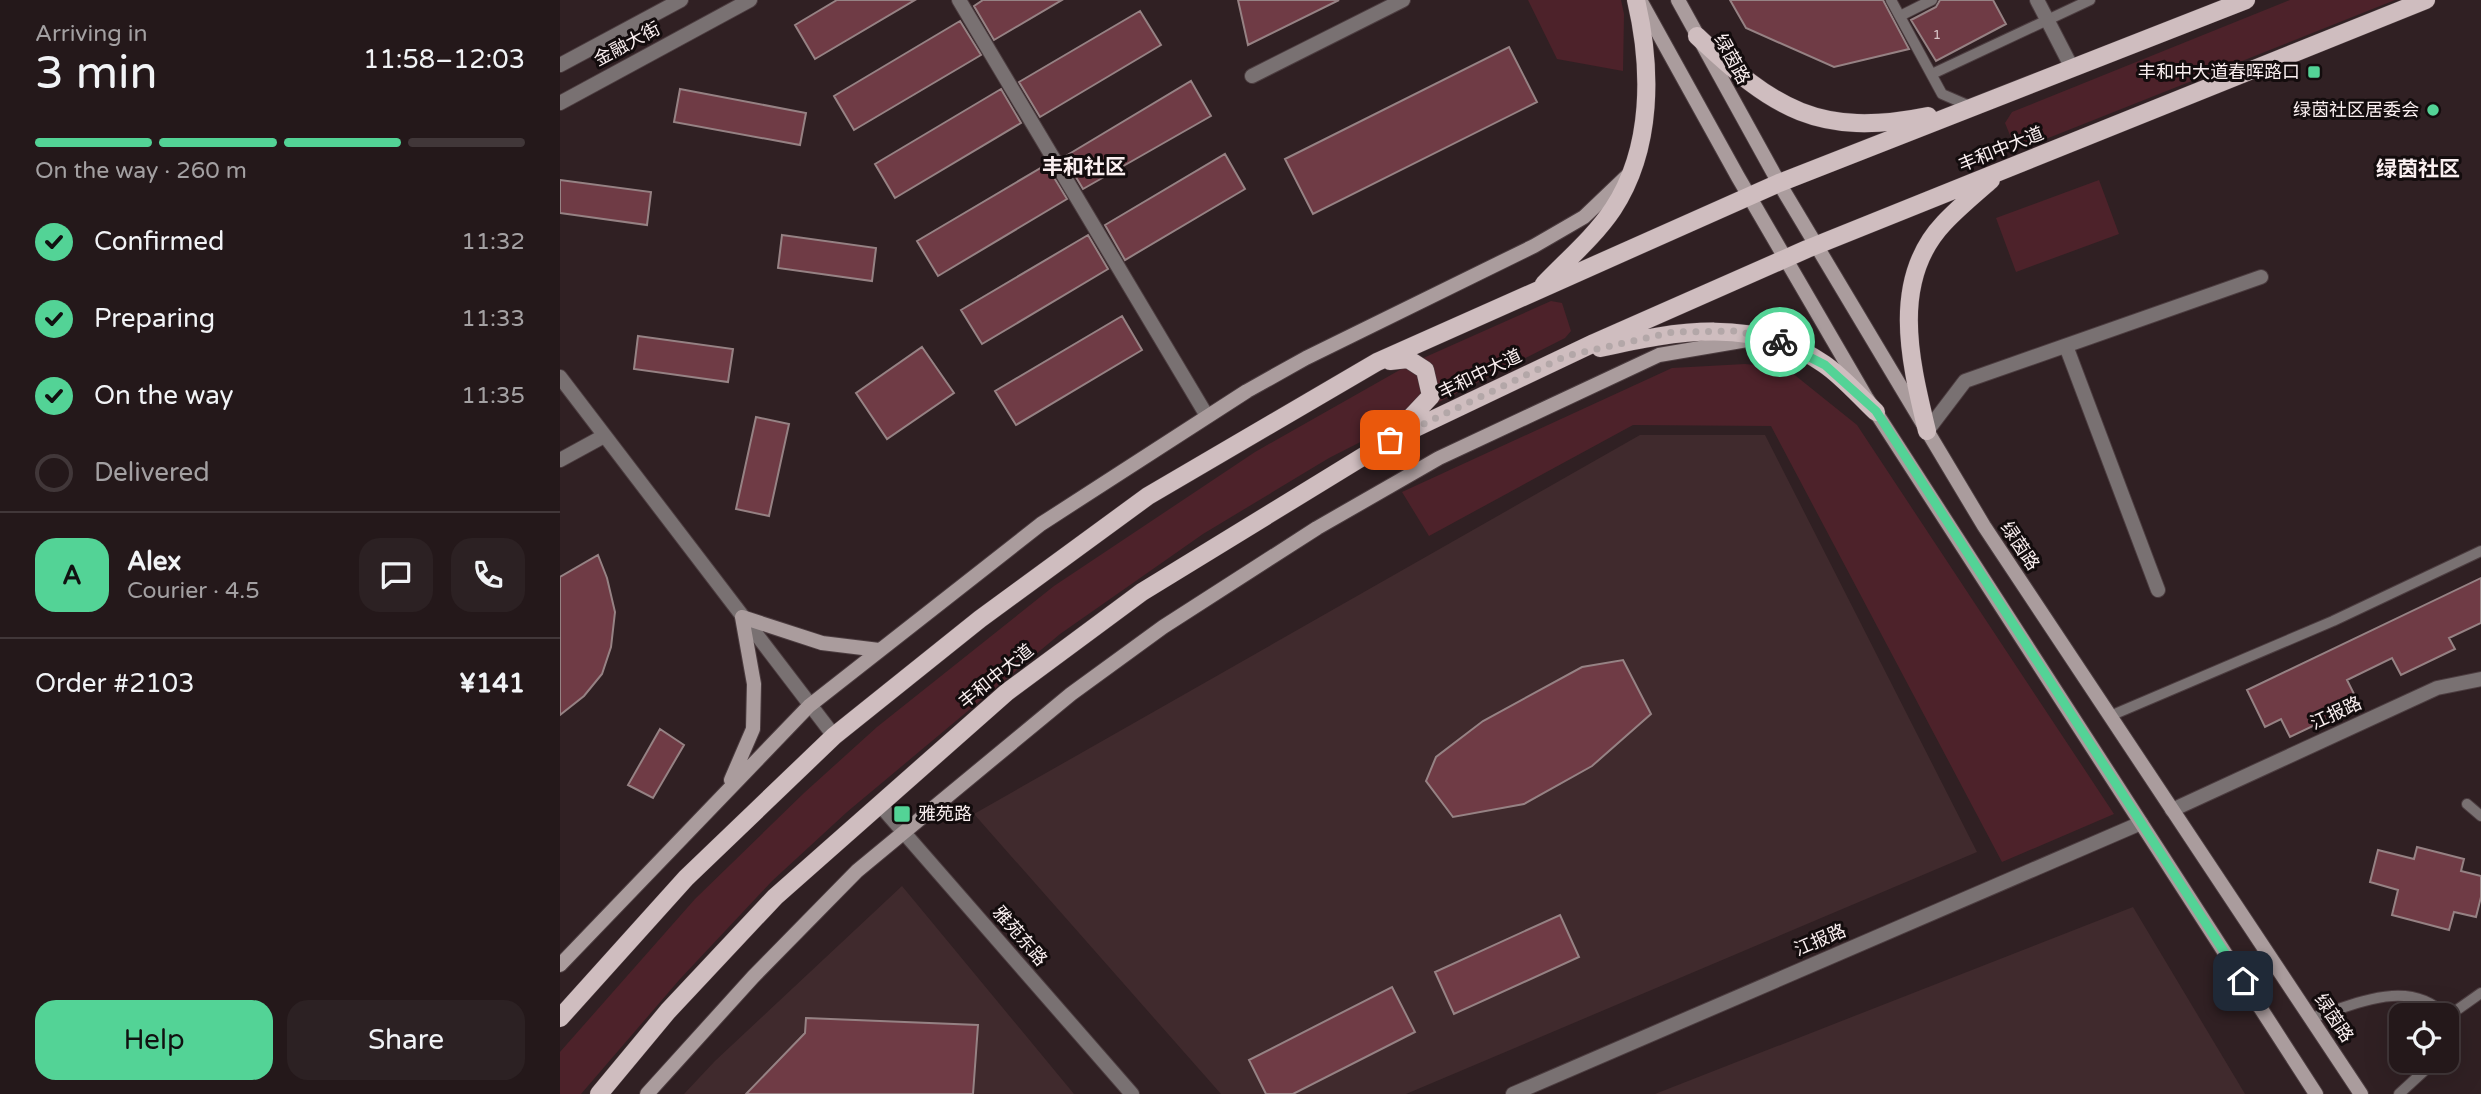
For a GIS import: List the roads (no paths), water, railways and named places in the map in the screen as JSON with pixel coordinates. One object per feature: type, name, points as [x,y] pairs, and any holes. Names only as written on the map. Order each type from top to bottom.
[{"type":"main road","points":[[1536,291],[1613,210],[1634,169],[1645,118],[1644,33],[1638,0]]},
{"type":"main road","points":[[1638,0],[1749,196],[1876,411],[2316,1094]]},
{"type":"main road","name":"绿茵路","points":[[1678,0],[1779,183],[1984,526],[2361,1094]]},
{"type":"main road","points":[[560,1017],[686,878],[834,736],[980,619],[1148,496],[1377,362],[1779,183],[2246,0]]},
{"type":"main road","name":"丰和中大道","points":[[599,1094],[668,1012],[775,897],[1007,692],[1143,592],[1390,440],[1566,356],[1786,258],[2426,0]]},
{"type":"main road","points":[[1697,36],[1736,73],[1768,97],[1813,117],[1838,123],[1887,124],[1972,107]]},
{"type":"main road","points":[[560,965],[809,706],[1041,524],[1207,416],[1306,358],[1584,218],[1634,169]]},
{"type":"main road","points":[[1927,432],[1909,358],[1908,305],[1919,260],[1942,225],[2001,172]]},
{"type":"main road","points":[[1566,356],[1673,332],[1737,331],[1789,345],[1825,365],[1876,411]]},
{"type":"main road","points":[[647,1094],[752,977],[857,871],[1071,694],[1163,627],[1317,528],[1439,458],[1659,355],[1763,338]]},
{"type":"main road","points":[[1377,362],[1408,359],[1425,370],[1431,396],[1390,440]]},
{"type":"main road","points":[[727,789],[753,729],[754,684],[741,617],[822,643],[879,650]]},
{"type":"street","name":"金融大街","points":[[560,65],[681,0]]},
{"type":"street","name":"金融大街","points":[[560,103],[750,0]]},
{"type":"street","points":[[959,0],[1207,416]]},
{"type":"street","points":[[1252,76],[1403,0]]},
{"type":"street","points":[[2037,0],[2073,68]]},
{"type":"street","points":[[1927,432],[1965,381],[2261,277]]},
{"type":"street","points":[[2066,346],[2158,590]]},
{"type":"street","points":[[560,377],[834,736]]},
{"type":"street","points":[[560,460],[604,436]]},
{"type":"street","name":"江报路","points":[[2172,810],[2437,688],[2481,679]]},
{"type":"street","name":"雅苑东路","points":[[878,804],[1132,1094]]},
{"type":"street","name":"江报路","points":[[1513,1094],[2141,823]]},
{"type":"lane","points":[[1891,0],[1942,94],[1972,107]]},
{"type":"lane","points":[[1900,16],[1932,0]]},
{"type":"lane","points":[[1931,74],[2090,0]]},
{"type":"lane","points":[[2110,716],[2333,621],[2481,551]]},
{"type":"lane","points":[[2467,804],[2481,816]]},
{"type":"lane","points":[[2311,1018],[2405,993],[2434,1003]]},
{"type":"lane","points":[[2459,1007],[2481,993]]},
{"type":"lane","points":[[2399,1094],[2422,1073]]},
{"type":"place","name":"丰和中大道春晖路口","points":[[2314,72]]},
{"type":"place","name":"绿茵社区居委会","points":[[2433,110]]},
{"type":"place","name":"雅苑路","points":[[902,814]]},
{"type":"district","name":"丰和社区","points":[[1084,167]]},
{"type":"district","name":"绿茵社区","points":[[2418,169]]}]
